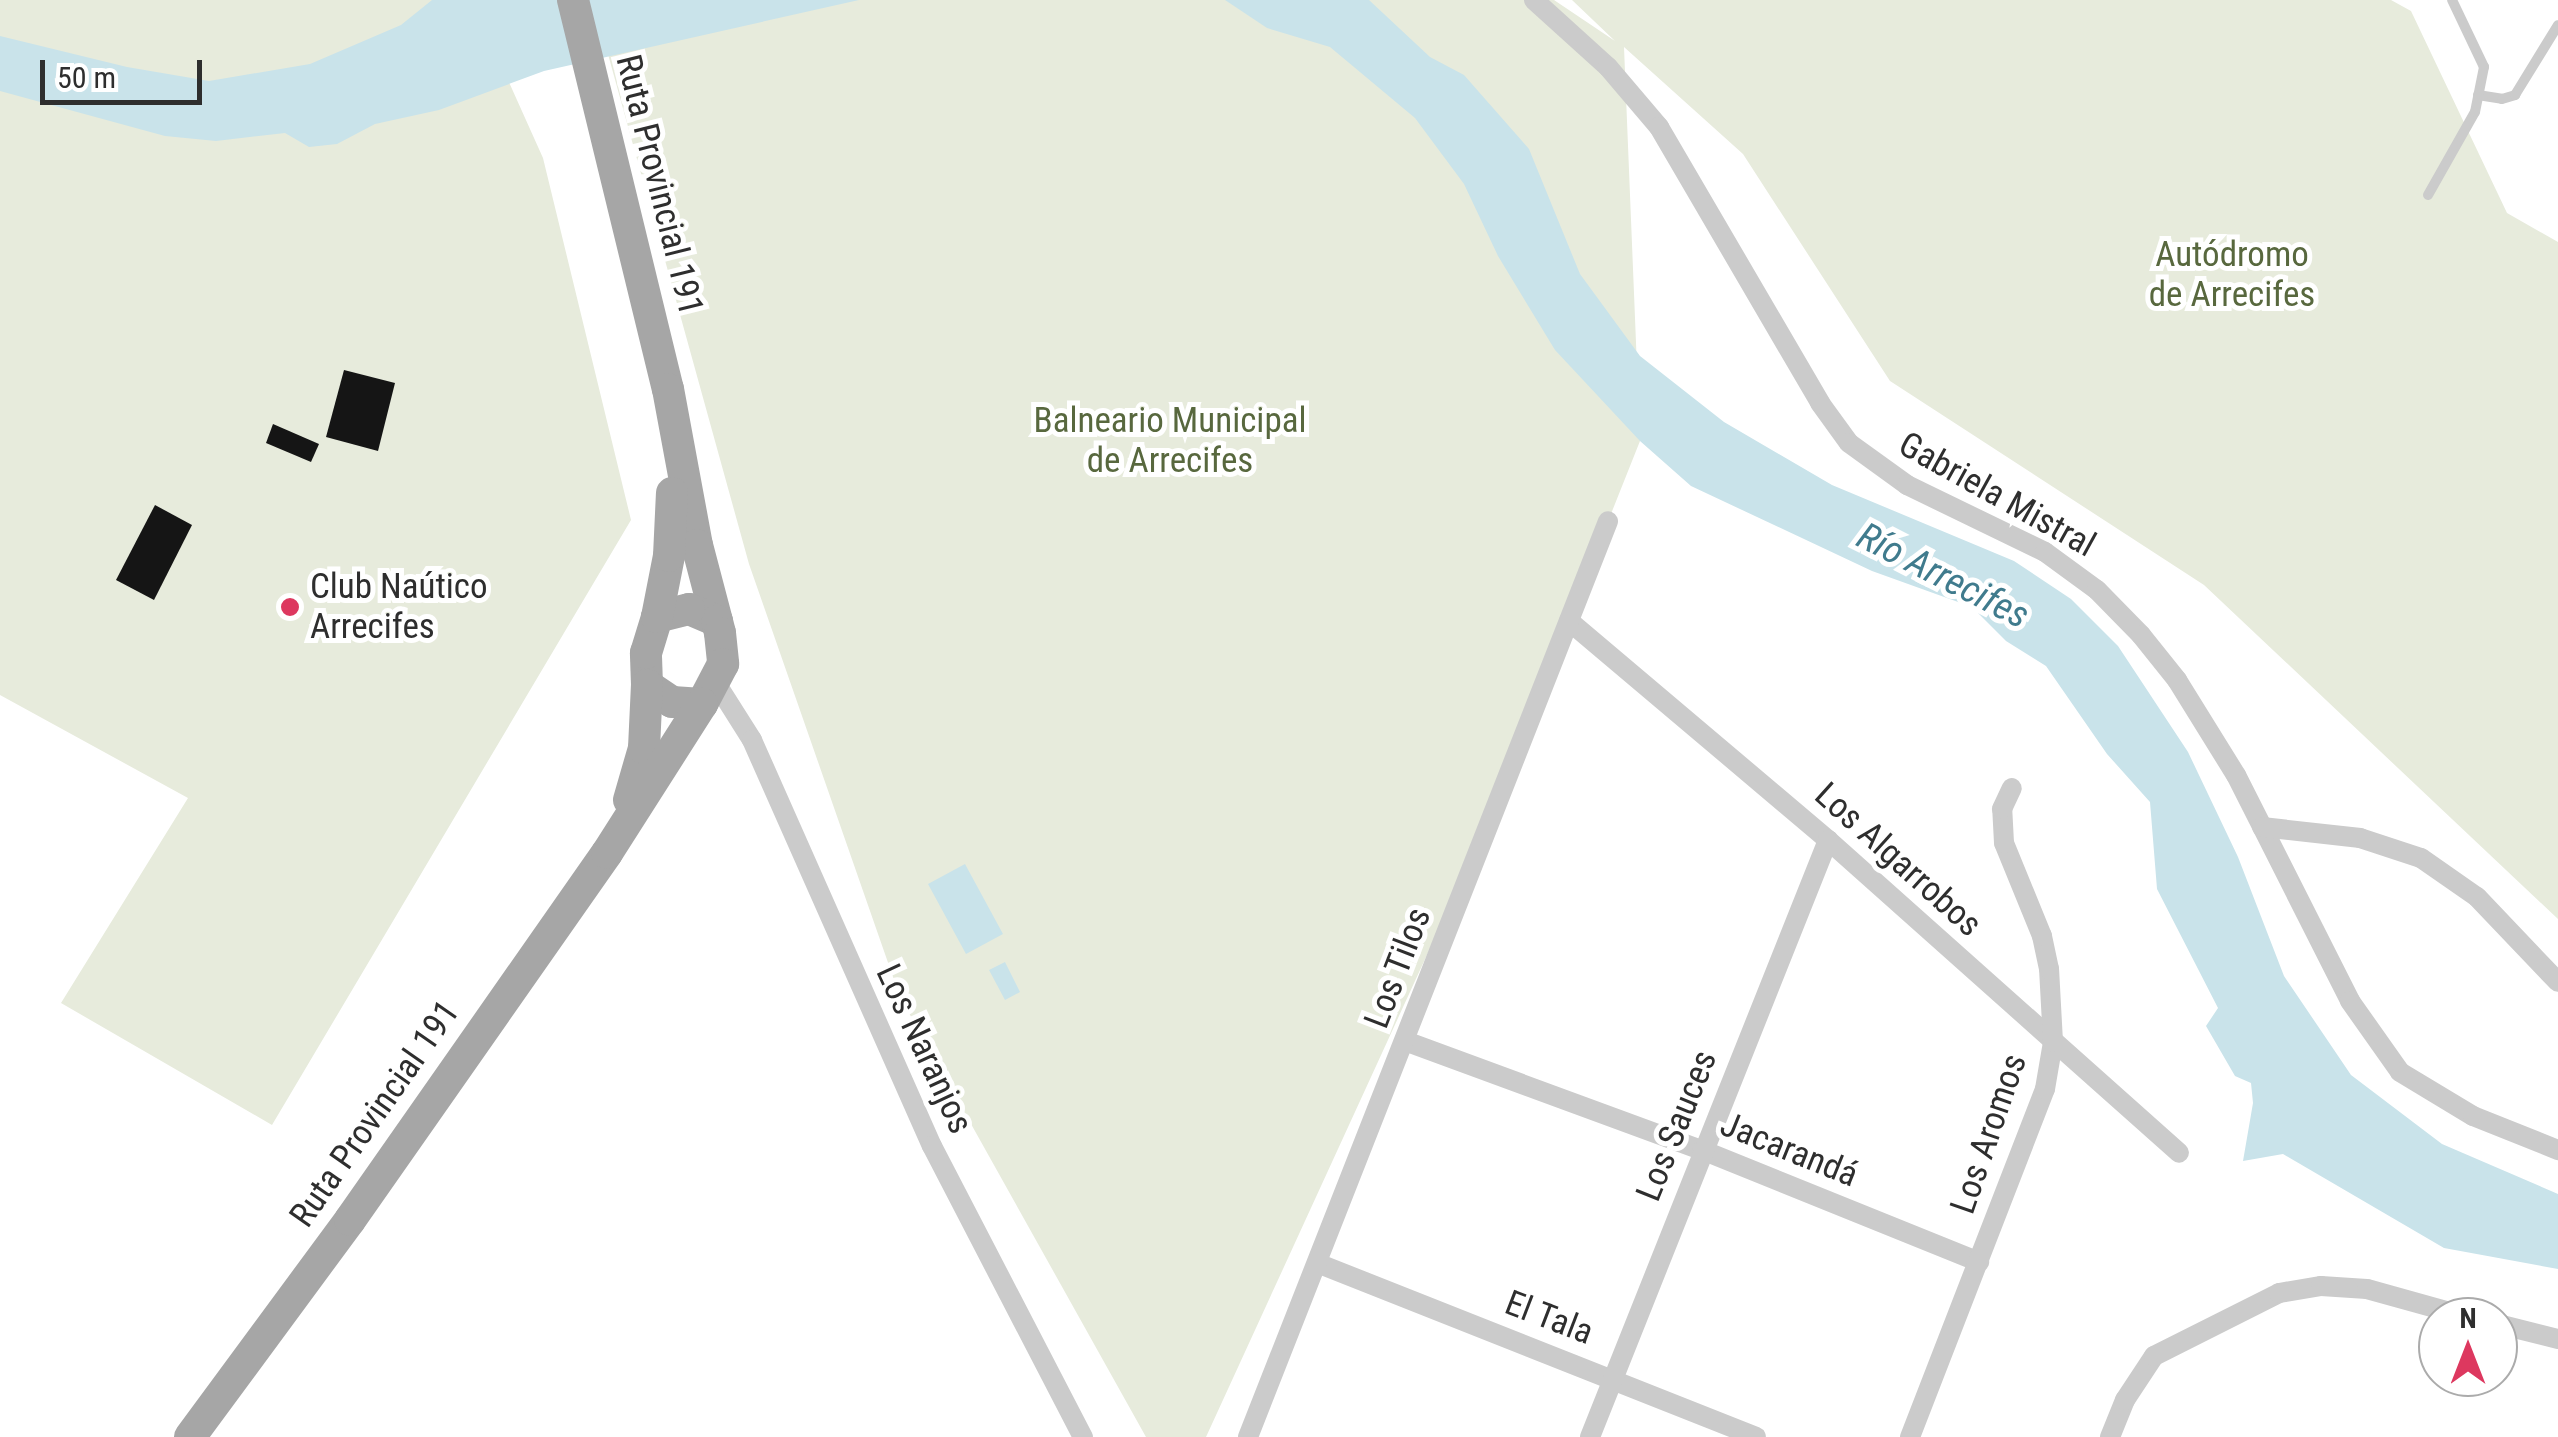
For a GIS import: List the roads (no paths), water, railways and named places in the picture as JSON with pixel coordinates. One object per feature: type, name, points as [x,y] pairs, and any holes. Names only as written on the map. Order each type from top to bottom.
[{"type":"main road","name":"Ruta Provincial 191","points":[[573,0],[668,388],[697,545],[716,621]]},
{"type":"main road","name":"Ruta Provincial 191","points":[[657,617],[672,531],[668,388]]},
{"type":"main road","points":[[689,609],[716,621],[723,664],[709,694],[672,702],[648,685],[646,654],[657,617],[689,609]]},
{"type":"main road","name":"Ruta Provincial 191","points":[[620,833],[644,748],[648,685]]},
{"type":"main road","name":"Ruta Provincial 191","points":[[190,1437],[350,1220],[620,833],[709,694]]},
{"type":"street","name":"Gabriela Mistral","points":[[1534,0],[1608,67],[1659,126],[1820,403],[1849,444],[1907,485],[2045,552],[2098,590],[2177,680],[2262,827],[2350,1000],[2400,1072],[2473,1116],[2558,1150]]},
{"type":"street","name":"Los Tilos","points":[[1248,1437],[1608,521]]},
{"type":"street","name":"Los Algarrobos","points":[[1569,621],[1828,840],[2180,1153]]},
{"type":"street","name":"Los Naranjos","points":[[709,694],[752,740],[932,1146],[1082,1437]]},
{"type":"street","name":"Los Aromos","points":[[1910,1437],[2045,1089],[2053,1042],[2050,969],[2042,936],[2004,844],[2002,809],[2012,788]]},
{"type":"street","points":[[2262,827],[2360,838],[2422,858],[2477,897],[2558,982]]},
{"type":"street","name":"Los Sauces","points":[[1590,1437],[1828,840]]},
{"type":"street","name":"Jacarandá","points":[[1405,1041],[1702,1150],[1979,1262]]},
{"type":"street","name":"El Tala","points":[[1317,1262],[1756,1437]]},
{"type":"street","points":[[2110,1437],[2132,1387],[2154,1356],[2279,1293],[2320,1286],[2367,1290],[2418,1304]]},
{"type":"street","points":[[2518,1329],[2558,1338]]},
{"type":"lane","points":[[2428,195],[2476,112],[2484,68],[2452,0]]},
{"type":"lane","points":[[2478,94],[2502,98],[2515,94],[2558,24]]},
{"type":"water","points":[[432,0],[859,0],[544,71],[439,110],[375,124],[337,144],[309,147],[285,133],[216,141],[165,136],[0,91],[0,36],[127,67],[209,81],[310,64],[401,25]]},
{"type":"water","name":"Río Arrecifes","points":[[1225,0],[1369,0],[1430,57],[1464,75],[1529,149],[1580,274],[1640,356],[1724,422],[1832,485],[2014,561],[2071,599],[2118,646],[2188,752],[2238,857],[2284,976],[2351,1075],[2442,1144],[2558,1194],[2558,1269],[2444,1248],[2283,1154],[2243,1161],[2253,1103],[2251,1083],[2235,1076],[2206,1026],[2218,1008],[2157,889],[2150,802],[2107,754],[2046,666],[2006,641],[1972,607],[1872,571],[1691,486],[1640,441],[1555,350],[1498,256],[1464,184],[1415,118],[1330,47],[1267,28]]},
{"type":"water","points":[[965,864],[1003,934],[966,954],[928,884]]},
{"type":"water","points":[[1005,962],[1020,992],[1005,1000],[989,970]]},
{"type":"place","name":"Club Naútico Arrecifes","points":[[290,607]]},
{"type":"park label","name":"Autódromo de Arrecifes","points":[[2232,275]]},
{"type":"park label","name":"Balneario Municipal de Arrecifes","points":[[1170,441]]}]
